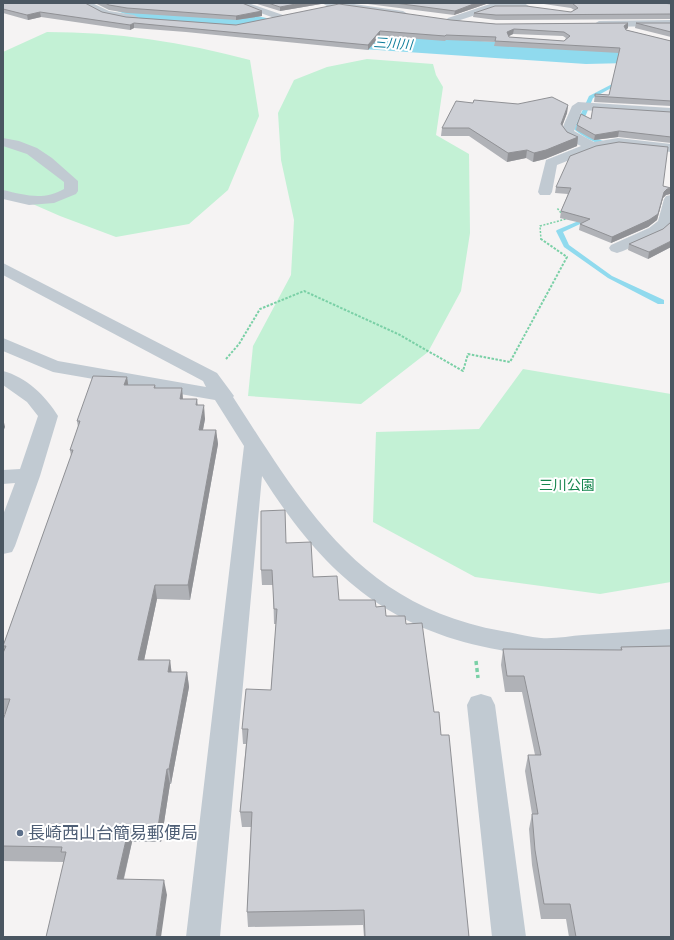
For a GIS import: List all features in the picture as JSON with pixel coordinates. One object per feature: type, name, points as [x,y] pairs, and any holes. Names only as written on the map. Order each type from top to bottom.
[{"type":"street","points":[[84,3],[106,13],[142,19]]},
{"type":"street","points":[[239,3],[283,16],[262,20]]},
{"type":"street","points":[[316,9],[332,4],[414,15]]},
{"type":"street","points":[[474,22],[452,22],[493,6],[531,5]]},
{"type":"street","points":[[390,22],[401,13]]},
{"type":"street","points":[[599,14],[623,16],[626,24]]},
{"type":"street","points":[[590,24],[671,23]]},
{"type":"street","points":[[606,24],[642,34]]},
{"type":"street","points":[[596,145],[571,136],[567,131],[578,106],[671,112]]},
{"type":"street","points":[[3,142],[16,144],[38,153],[71,181],[70,191],[59,199],[42,202],[14,198],[3,194]]},
{"type":"street","points":[[545,192],[551,163],[596,145],[618,142],[671,148]]},
{"type":"street","points":[[616,248],[655,231],[665,223],[671,199]]},
{"type":"street","points":[[3,268],[210,378],[224,396],[254,447],[288,499],[320,539],[345,566],[375,590],[416,615],[474,636],[541,648],[671,638]]},
{"type":"street","points":[[3,344],[53,366],[224,396]]},
{"type":"street","points":[[10,381],[53,366]]},
{"type":"street","points":[[3,546],[29,476],[48,416],[43,406],[31,394],[10,381]]},
{"type":"street","points":[[203,937],[254,447]]},
{"type":"street","points":[[3,476],[29,476]]},
{"type":"street","points":[[481,704],[509,937]]},
{"type":"path","points":[[210,378],[239,344],[260,309],[304,291],[398,334],[463,371],[468,354],[510,362],[567,257],[541,240],[540,226],[566,219],[545,192]]},
{"type":"path","points":[[474,636],[481,704]]},
{"type":"green space","points":[[47,32],[73,32],[149,39],[200,48],[250,60],[259,116],[228,190],[189,224],[116,237],[60,216],[3,191],[3,52]]},
{"type":"green space","points":[[367,59],[433,64],[436,75],[443,87],[436,135],[469,154],[470,233],[461,291],[428,352],[361,404],[248,396],[253,346],[291,275],[294,220],[281,160],[278,113],[294,80],[327,67]]},
{"type":"green space","name":"三川公園","points":[[523,369],[671,394],[671,582],[600,594],[475,577],[373,522],[376,432],[479,429]]},
{"type":"building","points":[[3,3],[85,3],[102,12],[126,17],[236,25],[339,4],[451,20],[496,24],[628,23],[624,26],[626,30],[671,41],[671,101],[595,96],[595,94],[609,95],[620,48],[495,41],[496,37],[445,36],[380,31],[368,45],[134,23],[130,25],[40,12],[27,15],[3,9]],"holes":[[[514,29],[564,32],[570,36],[564,41],[509,37],[507,32]]]},
{"type":"building","points":[[105,3],[242,3],[262,11],[236,16],[127,8]]},
{"type":"building","points":[[268,3],[301,3],[280,7]]},
{"type":"building","points":[[395,3],[476,3],[455,11]]},
{"type":"building","points":[[572,3],[663,3],[671,4],[671,14],[496,15],[474,13],[495,6],[526,6],[571,12],[578,8]]},
{"type":"building","points":[[636,23],[671,23],[671,32]]},
{"type":"building","points":[[552,97],[568,105],[561,124],[567,132],[578,137],[546,150],[534,153],[527,150],[508,153],[469,128],[442,128],[456,101],[473,103],[474,100],[518,104]]},
{"type":"building","points":[[593,107],[671,112],[671,137],[619,131],[595,135],[577,125],[581,114],[591,119]]},
{"type":"building","points":[[619,142],[668,147],[663,186],[671,188],[664,192],[658,214],[649,220],[612,237],[580,224],[590,219],[561,211],[571,188],[556,187],[570,156],[596,146]]},
{"type":"building","points":[[671,222],[671,241],[649,252],[629,244],[663,229]]},
{"type":"building","points":[[93,376],[127,377],[124,385],[155,385],[154,388],[182,388],[180,399],[197,399],[196,405],[204,405],[199,430],[216,430],[188,585],[155,585],[138,660],[170,660],[168,672],[187,672],[169,769],[167,769],[158,827],[129,827],[117,879],[164,880],[156,937],[46,937],[66,852],[61,852],[62,847],[3,846],[3,720],[10,699],[3,699],[3,653],[6,646],[3,646],[73,450],[70,450],[80,421],[77,421]]},
{"type":"building","points":[[285,510],[286,543],[311,542],[313,577],[337,576],[339,600],[375,600],[376,607],[385,606],[386,616],[405,616],[406,624],[422,623],[434,712],[439,712],[441,735],[449,735],[469,937],[365,937],[364,910],[247,912],[252,812],[240,812],[248,729],[242,729],[246,689],[271,690],[277,609],[274,609],[272,570],[261,570],[261,511]]},
{"type":"building","points":[[671,646],[671,937],[576,937],[570,904],[544,904],[535,850],[532,814],[538,814],[528,755],[541,755],[524,676],[507,676],[503,649],[622,650],[621,647]]},
{"type":"waterway","name":"三川川","points":[[119,3],[134,9],[151,13],[241,21],[316,36],[363,41],[586,56],[671,54]]},
{"type":"waterway","points":[[611,145],[585,136],[577,129],[591,97],[622,81]]},
{"type":"waterway","points":[[590,218],[559,231],[566,246],[610,277],[661,302]]},
{"type":"place","name":"長崎西山台簡易郵便局","points":[[20,833]]}]
